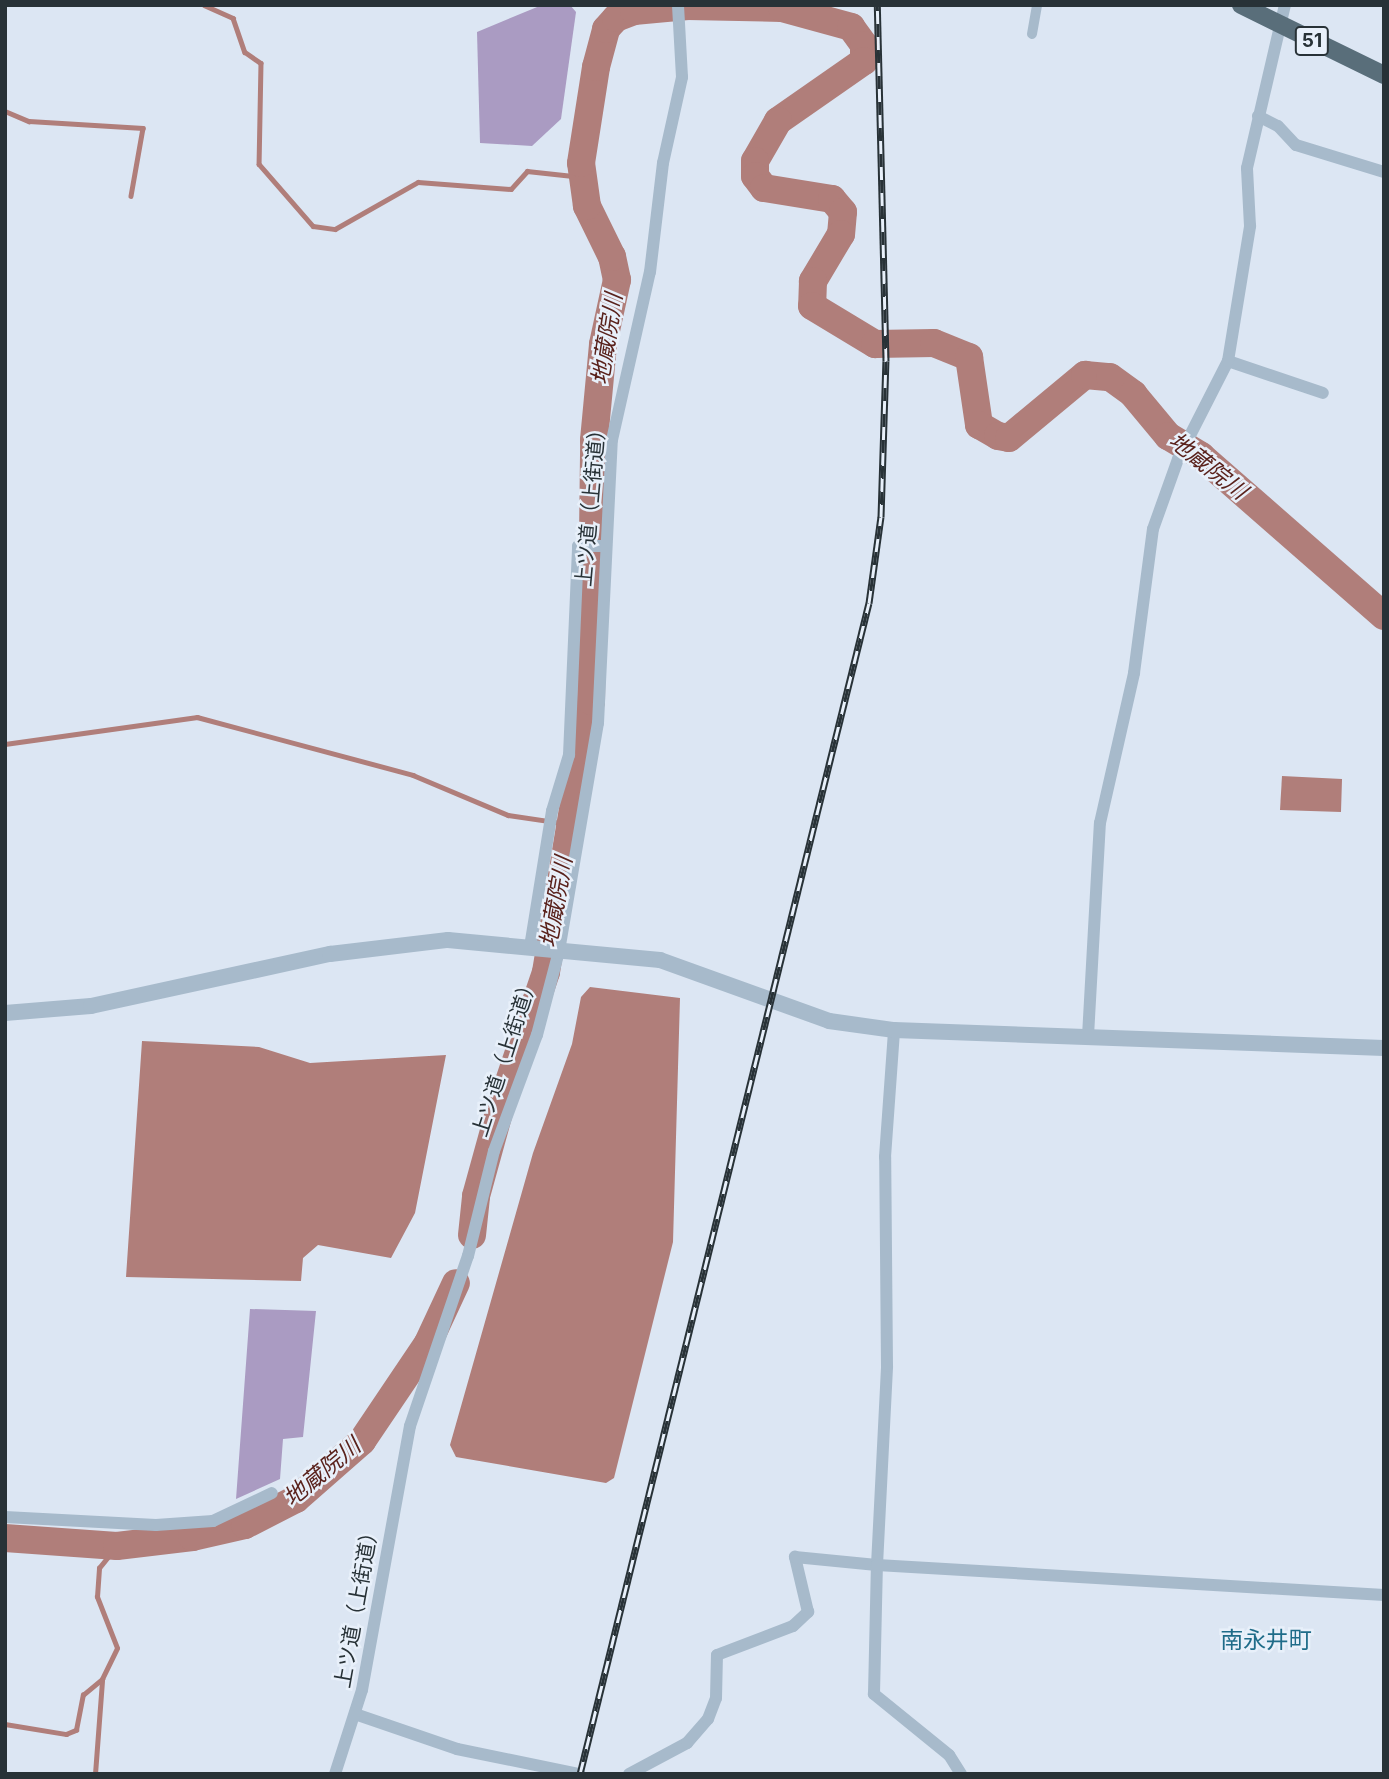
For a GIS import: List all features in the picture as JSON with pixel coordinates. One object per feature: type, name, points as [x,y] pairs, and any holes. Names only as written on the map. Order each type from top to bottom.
[{"type":"main road","name":"51","points":[[1241,5],[1384,75]]},
{"type":"street","points":[[1032,34],[1037,5]]},
{"type":"street","points":[[1088,1036],[1100,823],[1134,673],[1158,507],[1178,459],[1195,431],[1228,360],[1250,226],[1247,168],[1285,5]]},
{"type":"street","name":"上ツ道（上街道）","points":[[335,1774],[355,1714],[410,1426],[468,1256],[494,1151],[537,1035],[559,951],[598,723],[601,546],[612,440],[650,272],[663,163],[682,77],[679,11]]},
{"type":"street","points":[[1258,116],[1278,126],[1296,145],[1384,172]]},
{"type":"street","points":[[1228,360],[1323,393]]},
{"type":"street","points":[[530,947],[548,829],[569,755],[578,545],[601,546]]},
{"type":"street","points":[[5,1013],[91,1006],[381,945],[448,940],[660,960],[829,1021],[894,1030],[1384,1048]]},
{"type":"street","points":[[894,1030],[885,1157],[887,1366],[877,1565],[874,1694],[949,1755],[961,1774]]},
{"type":"street","points":[[5,1517],[156,1525],[213,1521],[272,1493]]},
{"type":"street","points":[[629,1774],[687,1743],[708,1719],[716,1698],[717,1655],[793,1626],[808,1612],[795,1557],[877,1565],[1384,1595]]},
{"type":"street","points":[[355,1714],[457,1749],[579,1774]]},
{"type":"shaded area","points":[[542,5],[570,5],[576,12],[561,119],[532,146],[480,143],[477,32]]},
{"type":"shaded area","points":[[1282,776],[1342,779],[1341,812],[1280,810]]},
{"type":"shaded area","points":[[590,987],[680,998],[673,1242],[614,1478],[606,1483],[456,1457],[450,1445],[533,1153],[572,1044],[581,997]]},
{"type":"shaded area","points":[[142,1041],[259,1047],[310,1063],[446,1055],[415,1213],[391,1258],[318,1245],[303,1258],[301,1281],[126,1277]]},
{"type":"shaded area","points":[[250,1309],[316,1311],[303,1437],[283,1439],[280,1479],[236,1499]]},
{"type":"waterway","points":[[204,5],[233,18],[245,52],[261,63],[259,164],[313,226],[335,229],[418,182],[511,189],[527,171],[582,177]]},
{"type":"waterway","name":"地蔵院川","points":[[472,1235],[476,1196],[501,1105],[546,972],[591,701],[594,440],[603,344],[617,280],[612,257],[587,206],[581,163],[596,67],[606,29],[616,18],[634,11],[688,6],[782,8],[851,27],[864,45],[864,61],[778,121],[755,161],[755,176],[764,188],[832,199],[843,212],[841,234],[813,281],[812,306],[875,344],[934,343],[969,357],[979,425],[998,436],[1009,438],[1085,375],[1110,377],[1133,394],[1168,436],[1201,456],[1384,616]]},
{"type":"waterway","points":[[5,111],[29,121],[143,128],[131,196]]},
{"type":"waterway","points":[[5,744],[197,717],[413,775],[508,815],[569,824]]},
{"type":"waterway","name":"地蔵院川","points":[[5,1538],[117,1546],[192,1537],[245,1525],[296,1499],[362,1441],[428,1343],[456,1283]]},
{"type":"waterway","points":[[5,1724],[66,1734],[76,1730],[83,1695],[102,1679],[117,1648],[97,1597],[99,1568],[117,1546]]},
{"type":"waterway","points":[[95,1774],[102,1681]]},
{"type":"railway","points":[[580,1774],[869,603],[881,517],[886,361],[877,5]]},
{"type":"district","name":"南永井町","points":[[1266,1640]]}]
